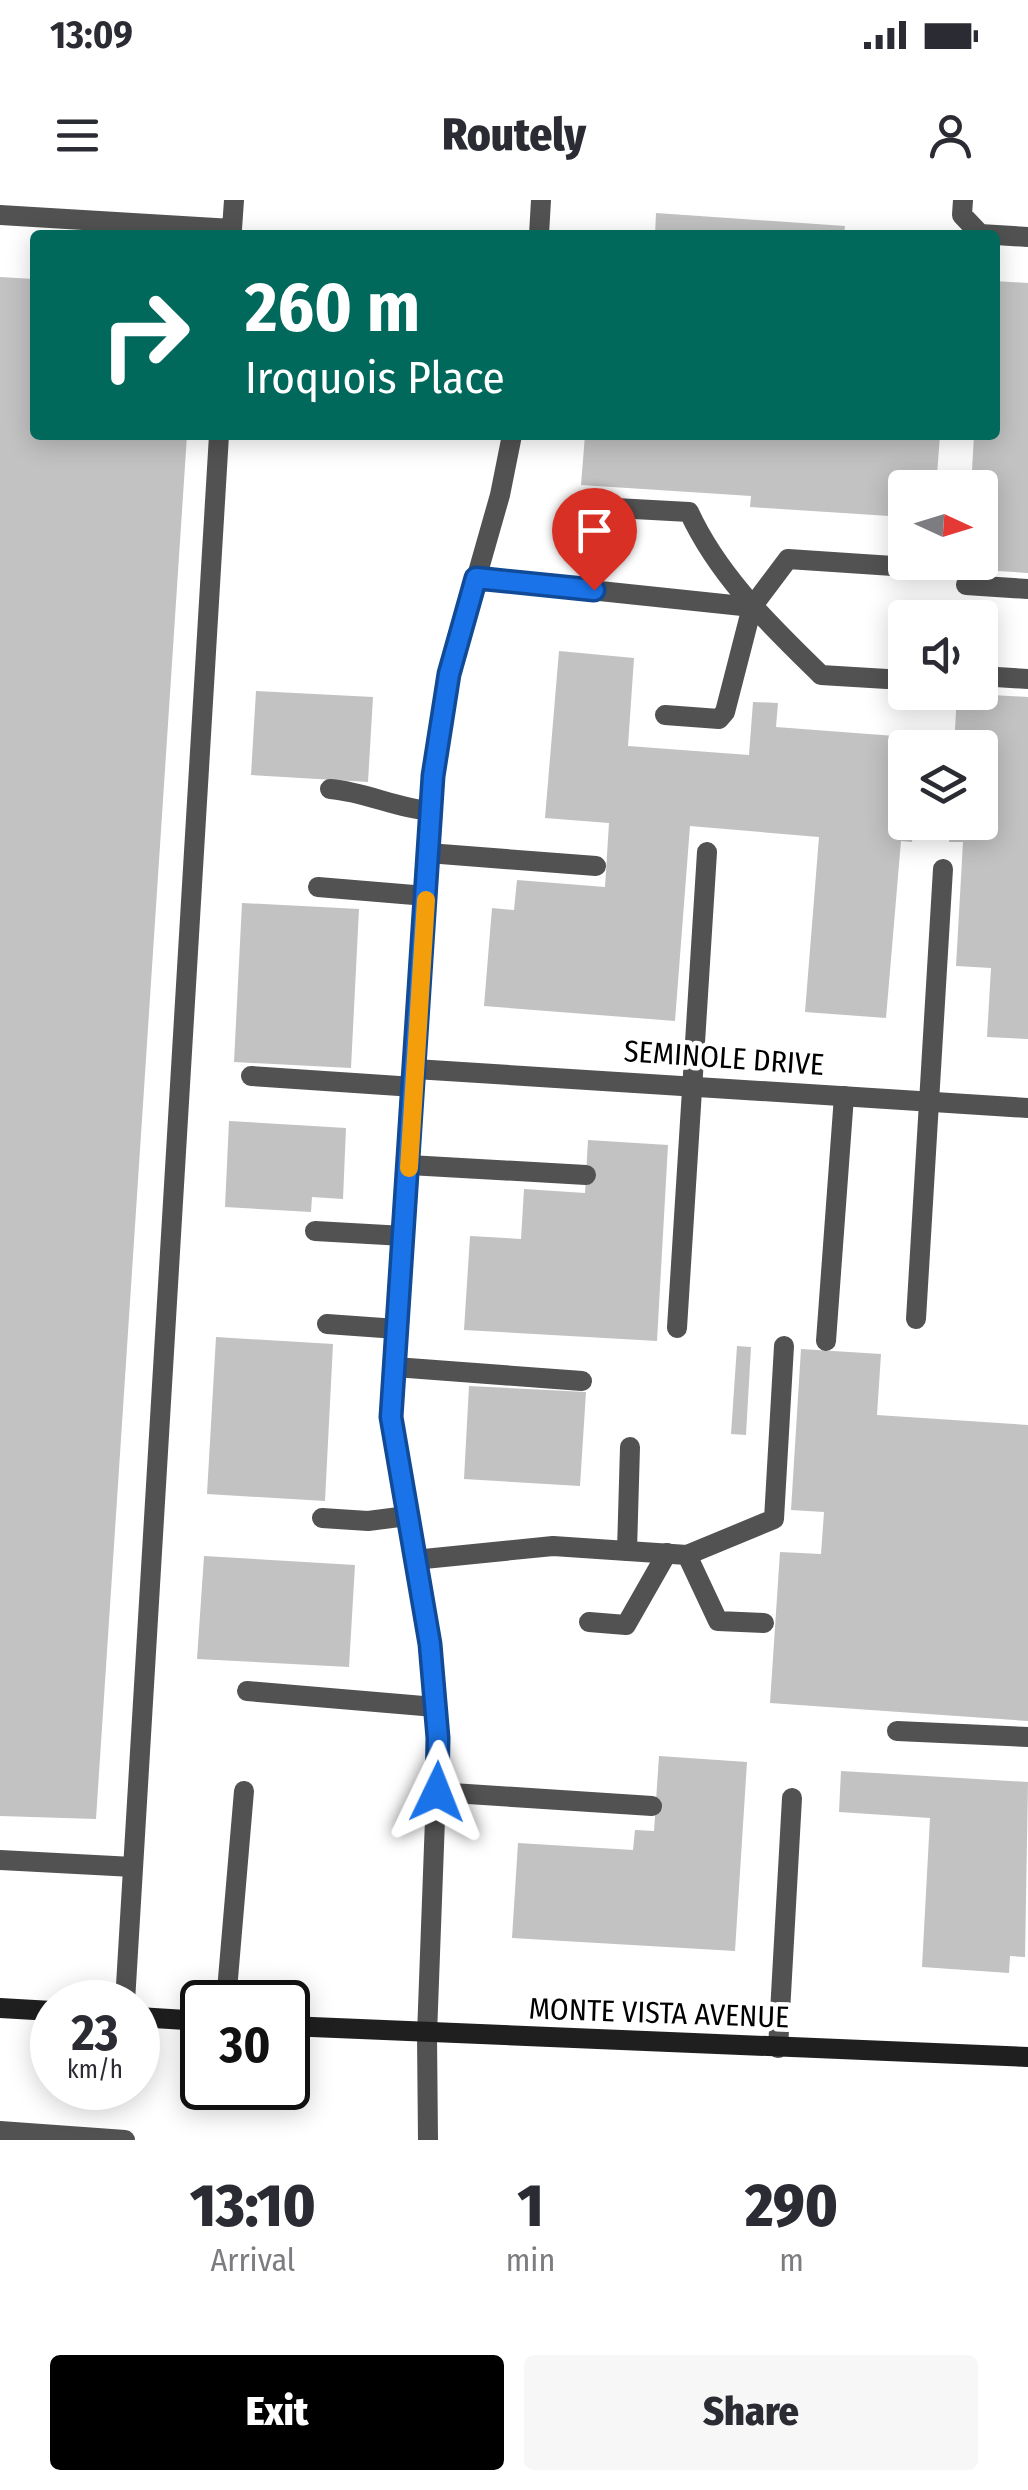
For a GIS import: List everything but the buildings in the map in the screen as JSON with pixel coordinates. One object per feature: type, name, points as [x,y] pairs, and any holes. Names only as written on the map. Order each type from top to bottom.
[{"type":"street","points":[[232,230],[234,200]]},
{"type":"street","points":[[539,230],[541,200]]},
{"type":"street","points":[[963,200],[962,214],[976,230]]},
{"type":"street","points":[[0,214],[206,230]]},
{"type":"street","points":[[1000,235],[1028,237]]},
{"type":"street","points":[[126,1980],[220,440]]},
{"type":"street","points":[[428,2140],[426,2035],[437,1792],[435,1707],[391,1417],[431,811],[449,674],[500,495],[511,440]]},
{"type":"street","points":[[597,507],[689,512],[700,541],[752,607],[821,675],[887,679]]},
{"type":"street","points":[[664,715],[719,719],[726,712],[752,607],[788,559],[888,566]]},
{"type":"street","points":[[476,578],[752,607]]},
{"type":"street","points":[[966,586],[1028,589]]},
{"type":"street","points":[[998,677],[1028,679]]},
{"type":"street","points":[[330,790],[364,792],[391,807],[431,811]]},
{"type":"street","points":[[677,1328],[707,852]]},
{"type":"street","points":[[428,854],[596,866]]},
{"type":"street","points":[[916,1319],[942,869]]},
{"type":"street","points":[[318,886],[426,896]]},
{"type":"street","name":"SEMINOLE DRIVE","points":[[251,1076],[694,1086],[1028,1108]]},
{"type":"street","points":[[826,1341],[844,1096]]},
{"type":"street","points":[[409,1165],[586,1175]]},
{"type":"street","points":[[316,1231],[404,1236]]},
{"type":"street","points":[[327,1324],[397,1329]]},
{"type":"street","points":[[414,1560],[552,1546],[677,1554],[774,1519],[784,1346]]},
{"type":"street","points":[[394,1367],[582,1381]]},
{"type":"street","points":[[627,1551],[630,1446]]},
{"type":"street","points":[[322,1518],[368,1521],[407,1516]]},
{"type":"street","points":[[589,1622],[626,1625],[677,1554]]},
{"type":"street","points":[[677,1554],[718,1621],[764,1624]]},
{"type":"street","points":[[247,1691],[435,1707]]},
{"type":"street","points":[[896,1731],[1028,1737]]},
{"type":"street","points":[[228,1980],[244,1791]]},
{"type":"street","points":[[437,1792],[652,1806]]},
{"type":"street","points":[[778,2048],[792,1798]]},
{"type":"street","points":[[0,1860],[133,1867]]},
{"type":"street","points":[[0,2008],[30,2010]]},
{"type":"street","name":"MONTE VISTA AVENUE","points":[[310,2027],[1028,2056]]},
{"type":"street","points":[[0,2131],[125,2140]]},
{"type":"slow traffic","points":[[409,1168],[426,900]]},
{"type":"route","points":[[437,1792],[438,1738],[430,1644],[391,1417],[433,776],[449,674],[476,578],[594,590]]}]
